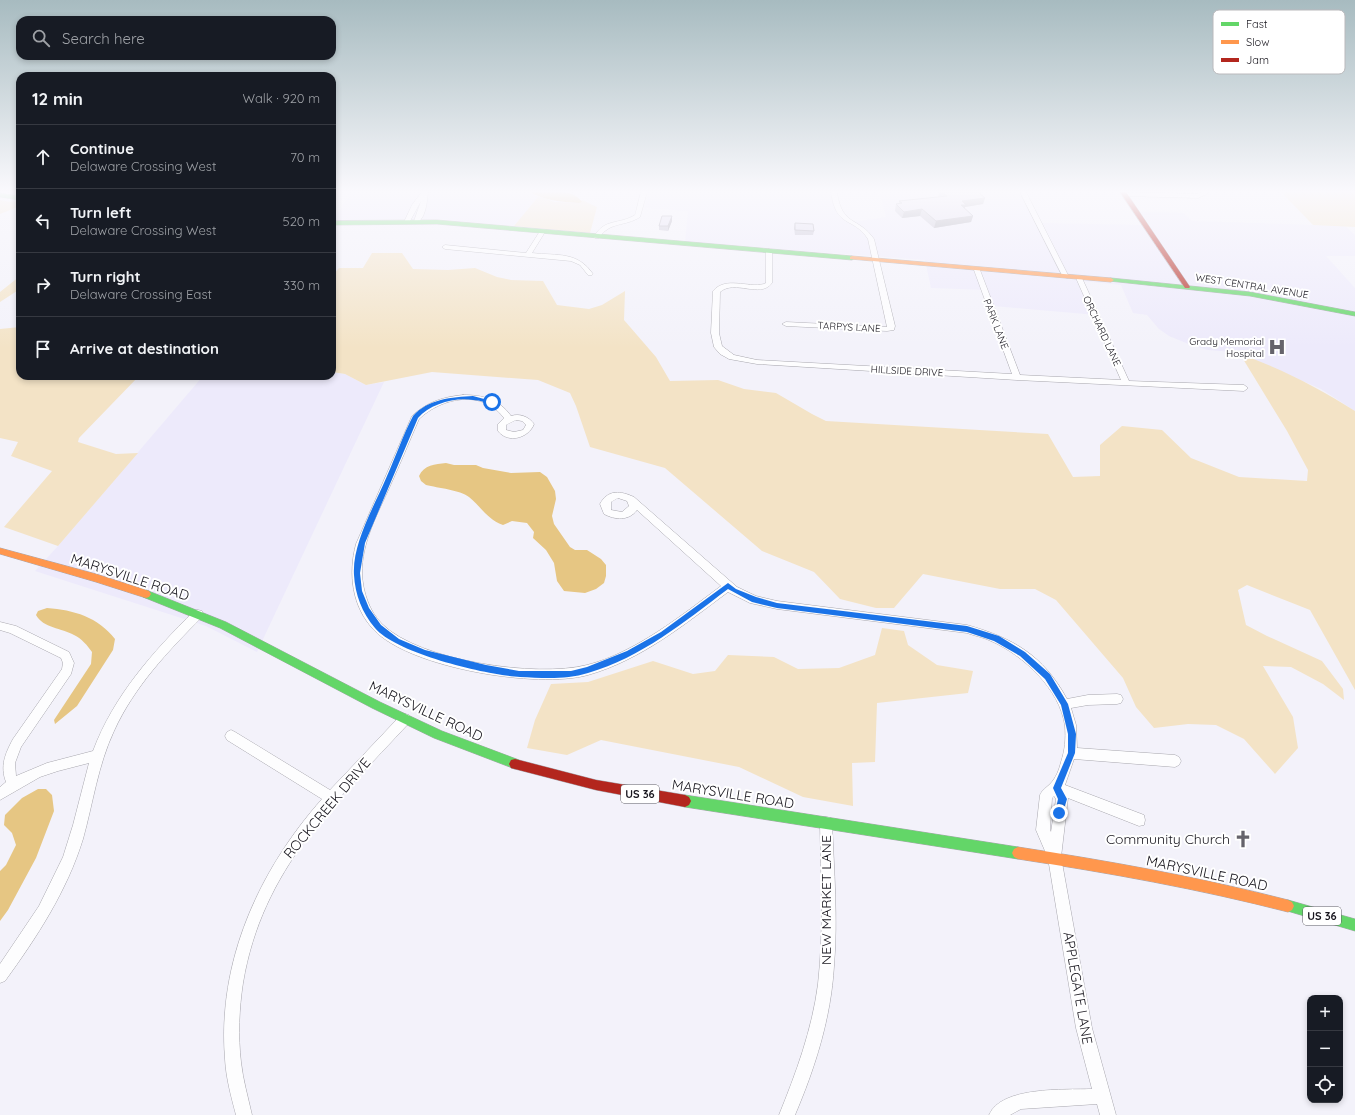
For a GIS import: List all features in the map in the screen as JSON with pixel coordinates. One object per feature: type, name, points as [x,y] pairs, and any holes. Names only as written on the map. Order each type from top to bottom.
[{"type":"main road","name":"WEST CENTRAL AVENUE","points":[[683,244],[1187,287],[1257,296],[1355,314]]},
{"type":"main road","points":[[1158,244],[1187,287]]},
{"type":"main road","name":"MARYSVILLE ROAD","points":[[0,552],[126,588],[198,614],[278,653],[405,719],[462,745],[557,776],[650,796],[1150,874],[1258,898],[1355,925]]},
{"type":"street","points":[[528,254],[534,244]]},
{"type":"street","points":[[872,244],[876,260]]},
{"type":"street","points":[[1049,244],[1066,277]]},
{"type":"street","points":[[445,247],[572,259],[582,264],[590,274]]},
{"type":"street","name":"HILLSIDE DRIVE","points":[[769,252],[768,283],[766,286],[756,288],[727,286],[720,287],[717,291],[716,342],[718,347],[727,355],[745,361],[1017,378],[1244,388]]},
{"type":"street","name":"TARPYS LANE","points":[[786,324],[891,328],[876,260]]},
{"type":"street","name":"PARK LANE","points":[[977,270],[1017,378]]},
{"type":"street","name":"ORCHARD LANE","points":[[1078,278],[1126,383]]},
{"type":"street","points":[[509,419],[500,408],[492,402],[473,398],[456,398],[438,402],[421,411],[415,418],[361,543],[357,573],[359,591],[366,610],[378,627],[397,642],[424,653],[486,668],[519,674],[571,674],[588,670],[629,654],[664,634],[728,586]]},
{"type":"street","points":[[634,502],[728,586],[754,600],[777,605],[967,629],[997,638],[1022,654],[1047,677],[1065,704],[1072,734],[1072,753],[1057,788],[1139,820]]},
{"type":"street","points":[[0,976],[35,925],[65,868],[76,840],[98,756],[108,730],[120,707],[134,685],[166,646],[198,614]]},
{"type":"street","points":[[0,626],[12,629],[65,655],[68,659],[69,665],[67,671],[11,754],[8,764],[9,774],[13,784]]},
{"type":"street","points":[[1065,704],[1088,700],[1117,699]]},
{"type":"street","name":"ROCKCREEK DRIVE","points":[[244,1115],[236,1081],[232,1053],[232,1033],[236,978],[252,922],[273,876],[297,840],[332,798],[405,719]]},
{"type":"street","points":[[231,736],[332,798]]},
{"type":"street","points":[[1072,753],[1175,761]]},
{"type":"street","points":[[0,794],[13,784],[45,768],[61,763],[98,756]]},
{"type":"street","name":"APPLEGATE LANE","points":[[1057,788],[1062,799],[1059,813],[1055,858],[1084,1028],[1093,1066],[1108,1115]]},
{"type":"street","name":"NEW MARKET LANE","points":[[787,1115],[804,1074],[814,1040],[827,967],[829,925],[826,823]]},
{"type":"street","points":[[997,1115],[1010,1105],[1021,1101],[1102,1096]]},
{"type":"shaded area","points":[[712,244],[1355,244],[1355,256],[1326,256],[1355,288],[1355,411],[1321,389],[1250,358],[1233,352],[1208,350],[1169,336],[1159,329],[1147,315],[1133,313],[1121,285],[1082,281],[1097,315],[993,306],[987,290],[931,288],[925,260]]},
{"type":"shaded area","points":[[372,253],[402,253],[413,269],[448,270],[475,268],[497,277],[511,280],[543,281],[557,305],[589,309],[602,305],[625,291],[624,320],[656,357],[670,381],[718,380],[744,389],[776,393],[826,421],[1048,434],[1073,477],[1100,476],[1100,445],[1122,426],[1162,430],[1191,458],[1239,477],[1307,481],[1308,470],[1287,431],[1240,354],[1270,366],[1327,394],[1355,411],[1355,690],[1310,610],[1247,585],[1238,590],[1246,625],[1322,661],[1343,689],[1344,700],[1323,684],[1291,667],[1263,666],[1293,717],[1298,748],[1275,774],[1244,739],[1216,725],[1188,724],[1154,728],[1136,707],[1123,678],[1056,600],[1035,589],[1000,589],[923,574],[894,608],[876,608],[840,599],[814,572],[762,551],[665,468],[590,447],[570,393],[538,380],[432,372],[366,385],[345,374],[336,373],[336,271],[339,268],[363,268]]},
{"type":"shaded area","points":[[16,279],[16,292],[0,302],[0,292]]},
{"type":"shaded area","points":[[16,327],[16,380],[135,380],[79,438],[78,442],[116,454],[138,453],[58,546],[4,527],[52,471],[11,456],[18,442],[0,438],[0,329]]},
{"type":"shaded area","points":[[336,373],[345,374],[366,385],[384,382],[257,652],[206,626],[35,571],[200,380],[336,380]]},
{"type":"shaded area","points":[[446,463],[454,465],[476,465],[483,468],[511,473],[540,472],[547,477],[555,491],[556,499],[552,516],[554,524],[570,547],[575,550],[587,550],[601,559],[606,565],[606,576],[604,583],[596,589],[585,593],[564,591],[557,581],[554,563],[546,550],[533,538],[534,532],[527,523],[512,521],[503,525],[497,523],[469,497],[455,491],[426,485],[421,481],[419,476],[424,469],[434,465]]},
{"type":"shaded area","points":[[47,608],[85,616],[101,625],[115,639],[113,650],[77,706],[55,724],[54,720],[91,664],[92,652],[84,642],[77,637],[43,623],[36,615],[38,611]]},
{"type":"shaded area","points":[[882,628],[904,631],[908,645],[937,665],[973,671],[968,693],[877,703],[875,762],[852,763],[853,806],[803,797],[739,767],[601,740],[567,755],[527,748],[535,720],[551,684],[588,682],[653,661],[693,674],[715,671],[728,655],[774,657],[798,669],[839,668],[875,655]]},
{"type":"shaded area","points":[[38,789],[46,789],[52,795],[54,811],[36,858],[8,910],[0,921],[0,871],[6,865],[16,845],[12,833],[4,825],[5,815],[22,798]]},
{"type":"traffic: fast","points":[[691,244],[852,258]]},
{"type":"traffic: fast","points":[[1111,280],[1250,294],[1355,314]]},
{"type":"traffic: fast","points":[[146,594],[223,625],[376,705],[438,735],[515,764]]},
{"type":"traffic: fast","points":[[685,801],[1018,853]]},
{"type":"traffic: fast","points":[[1288,906],[1355,925]]},
{"type":"traffic: slow","points":[[852,258],[1111,280]]},
{"type":"traffic: slow","points":[[0,551],[96,578],[146,594]]},
{"type":"traffic: slow","points":[[1018,853],[1154,876],[1255,897],[1288,906]]},
{"type":"traffic: jam","points":[[1158,244],[1187,287]]},
{"type":"traffic: jam","points":[[515,764],[596,785],[685,801]]},
{"type":"place","name":"Grady Memorial Hospital","points":[[1277,347]]},
{"type":"place","name":"Community Church","points":[[1243,839]]},
{"type":"route","points":[[492,402],[482,399],[456,398],[438,402],[421,411],[415,418],[361,543],[357,573],[359,591],[366,610],[378,627],[397,642],[424,653],[486,668],[519,674],[571,674],[588,670],[629,654],[664,634],[728,586],[754,600],[777,605],[967,629],[997,638],[1022,654],[1047,677],[1065,704],[1072,734],[1072,753],[1057,788],[1062,799],[1059,813]]}]
